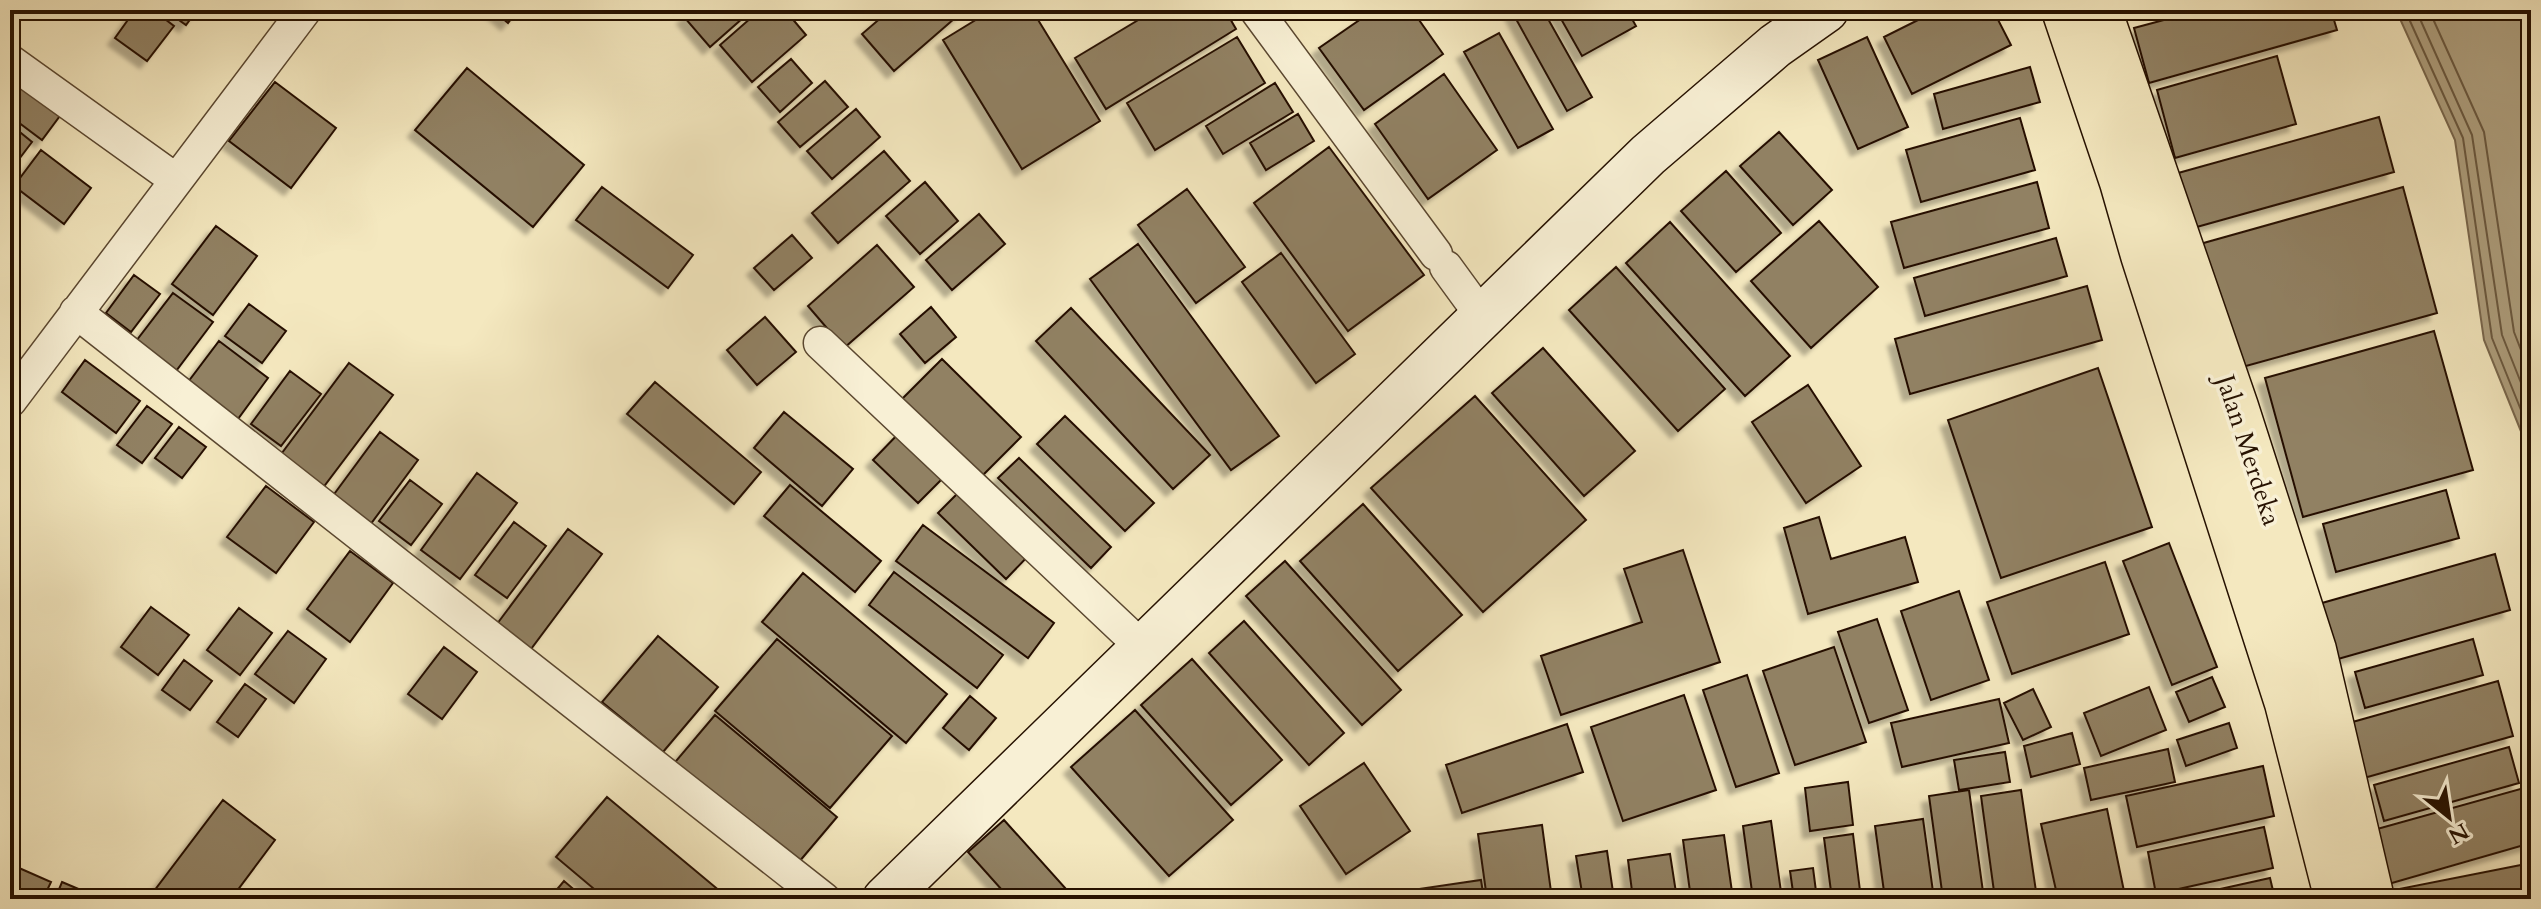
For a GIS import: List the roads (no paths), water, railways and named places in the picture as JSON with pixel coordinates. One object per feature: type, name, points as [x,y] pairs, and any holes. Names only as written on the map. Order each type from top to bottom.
[{"type":"main road","name":"Jalan Merdeka","points":[[2064,10],[2236,407],[2314,650],[2372,899]]},
{"type":"main road","name":"Jalan Merdeka","points":[[2099,10],[2139,178],[2143,255],[2287,703],[2337,899]]},
{"type":"street","points":[[10,401],[305,10]]},
{"type":"street","points":[[1256,10],[1481,315]]},
{"type":"street","points":[[885,899],[1648,155],[1775,46],[1826,10]]},
{"type":"street","points":[[10,61],[176,180]]},
{"type":"street","points":[[76,312],[824,899]]},
{"type":"street","points":[[820,343],[1142,647]]},
{"type":"water","points":[[2396,10],[2531,10],[2531,456],[2484,340],[2455,140]]}]
